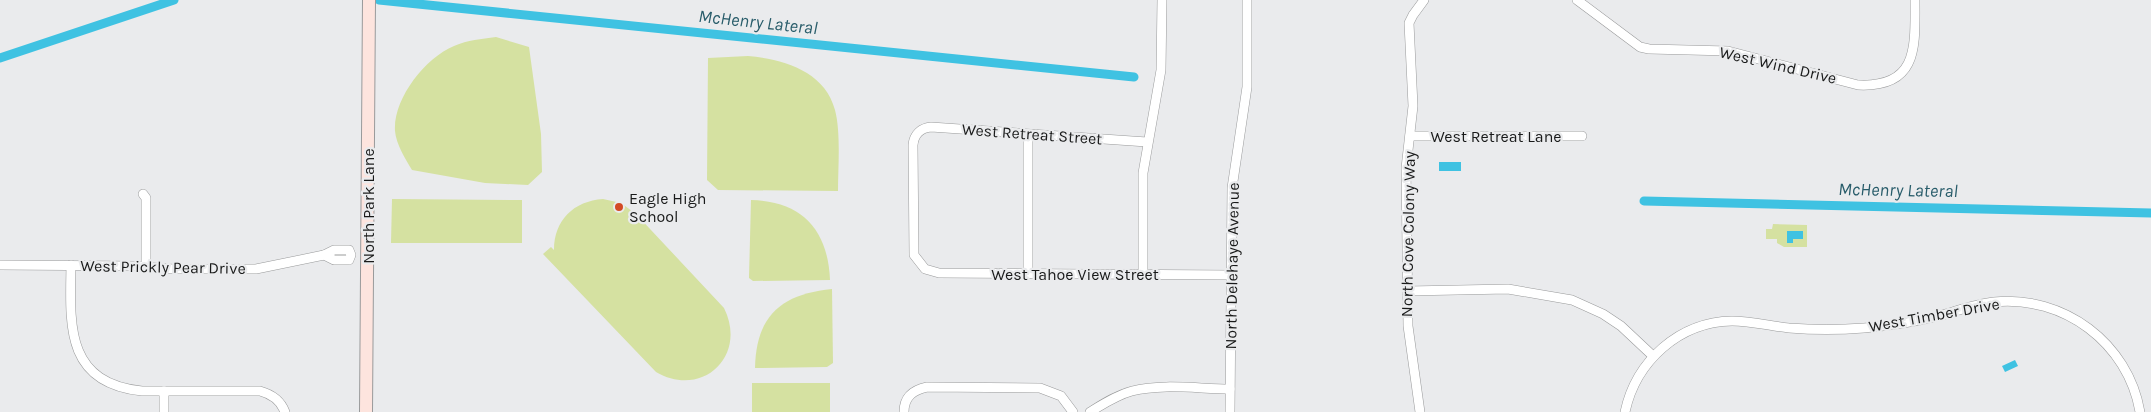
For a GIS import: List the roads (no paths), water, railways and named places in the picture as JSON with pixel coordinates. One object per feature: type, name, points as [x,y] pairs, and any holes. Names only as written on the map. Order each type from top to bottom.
[{"type":"street","name":"North Park Lane","points":[[366,412],[369,0]]},
{"type":"street","points":[[1143,274],[1143,173],[1161,70],[1162,0]]},
{"type":"street","name":"North Delehaye Avenue","points":[[1230,412],[1232,188],[1247,87],[1247,0]]},
{"type":"street","name":"North Cove Colony Way","points":[[1420,412],[1408,326],[1406,168],[1413,81],[1410,23],[1413,15],[1424,0]]},
{"type":"street","name":"West Wind Drive","points":[[1577,0],[1632,42],[1649,49],[1728,51],[1858,85],[1876,86],[1885,84],[1901,74],[1907,67],[1914,50],[1915,0]]},
{"type":"street","name":"West Retreat Street","points":[[921,266],[912,248],[913,145],[918,133],[922,129],[932,127],[1148,142]]},
{"type":"street","points":[[1028,134],[1028,274]]},
{"type":"street","name":"West Retreat Lane","points":[[1410,136],[1582,136]]},
{"type":"street","points":[[143,194],[146,198],[146,267]]},
{"type":"street","name":"West Prickly Pear Drive","points":[[0,265],[256,269],[324,255],[334,250],[349,250],[351,255],[368,255]]},
{"type":"street","points":[[71,265],[70,321],[76,347],[86,365],[99,376],[119,387],[142,391],[260,391],[268,393],[275,398],[285,412]]},
{"type":"street","name":"West Tahoe View Street","points":[[921,266],[929,271],[939,273],[1231,275]]},
{"type":"street","points":[[1408,291],[1508,289],[1572,300],[1603,314],[1621,326],[1653,356]]},
{"type":"street","name":"West Timber Drive","points":[[1625,412],[1633,387],[1653,356],[1669,342],[1686,332],[1704,326],[1722,322],[1741,321],[1788,328],[1820,330],[1860,328],[1907,323],[1985,303],[2024,302],[2042,306],[2069,316],[2108,344],[2125,367],[2136,394],[2140,412]]},
{"type":"street","points":[[904,412],[909,395],[917,389],[927,387],[1040,388],[1061,396],[1073,412]]},
{"type":"street","points":[[1090,412],[1112,398],[1131,391],[1150,388],[1230,389]]},
{"type":"street","points":[[164,391],[164,412]]},
{"type":"water","points":[[1439,162],[1461,162],[1461,171],[1439,171]]},
{"type":"water","points":[[1787,231],[1803,231],[1803,239],[1793,239],[1793,243],[1787,243]]},
{"type":"water","points":[[2015,360],[2018,366],[2005,372],[2002,366]]},
{"type":"waterway","name":"McHenry Lateral","points":[[0,58],[174,0]]},
{"type":"waterway","name":"McHenry Lateral","points":[[379,0],[1134,77]]},
{"type":"waterway","name":"McHenry Lateral","points":[[1644,201],[2151,213]]},
{"type":"place","name":"Eagle High School","points":[[619,207]]}]
